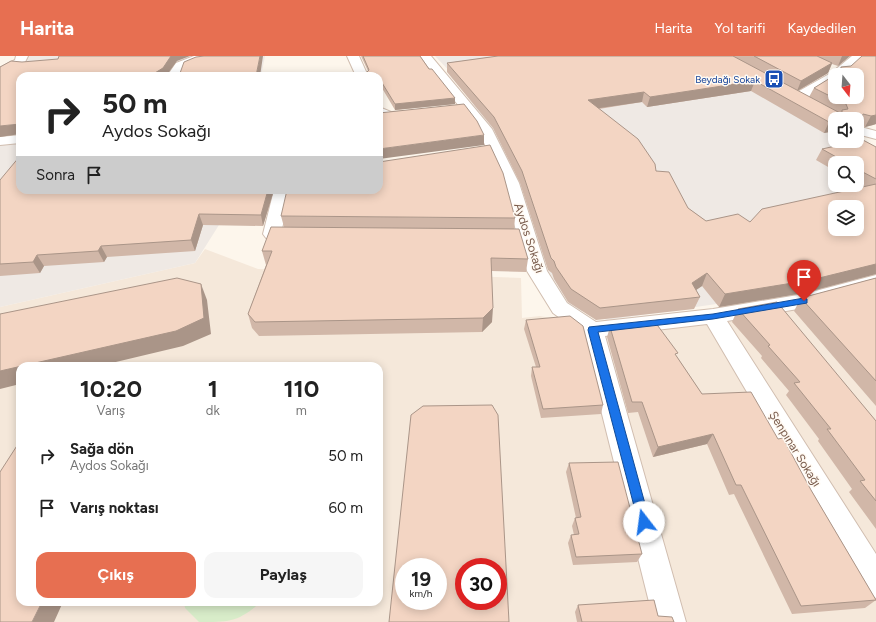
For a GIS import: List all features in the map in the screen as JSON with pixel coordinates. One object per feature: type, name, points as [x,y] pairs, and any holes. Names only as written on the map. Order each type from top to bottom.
[{"type":"street","points":[[0,73],[20,62],[22,56]]},
{"type":"street","points":[[353,56],[360,72]]},
{"type":"street","name":"Aydos Sokağı","points":[[425,56],[461,108],[485,129],[487,150],[511,183],[518,236],[537,271],[560,308],[592,330]]},
{"type":"street","points":[[844,68],[858,56]]},
{"type":"street","points":[[175,72],[178,67],[185,62],[222,58]]},
{"type":"street","points":[[824,67],[828,69]]},
{"type":"street","points":[[797,98],[828,79]]},
{"type":"street","points":[[783,91],[810,105]]},
{"type":"street","points":[[383,113],[389,116],[424,112]]},
{"type":"street","points":[[864,132],[876,135]]},
{"type":"street","points":[[0,141],[16,139]]},
{"type":"street","points":[[281,194],[272,234],[312,234]]},
{"type":"street","points":[[670,622],[592,330],[713,316],[776,306],[804,301],[876,281]]},
{"type":"street","points":[[776,306],[791,324]]},
{"type":"street","name":"Şenpınar Sokağı","points":[[713,316],[876,582]]},
{"type":"shaded area","points":[[26,56],[265,56],[262,72],[16,72],[16,194],[238,194],[195,263],[0,307],[0,75]]},
{"type":"shaded area","points":[[435,56],[708,56],[828,124],[828,148],[864,148],[864,145],[876,153],[876,269],[771,296],[607,320],[571,307],[549,272],[493,129],[475,107],[459,81]]},
{"type":"shaded area","points":[[205,249],[258,269],[521,278],[522,318],[540,316],[566,321],[602,337],[833,301],[876,347],[876,622],[0,622],[0,307],[195,263]]},
{"type":"green space","points":[[185,606],[256,606],[246,614],[233,620],[219,622],[199,622]]},
{"type":"building","points":[[59,56],[171,56],[163,68],[156,72],[16,72],[16,124],[0,126],[0,67],[11,61],[22,62],[58,59]]},
{"type":"building","points":[[260,56],[257,72],[180,72],[184,62],[196,57]]},
{"type":"building","points":[[363,56],[420,56],[429,69],[432,69],[455,98],[395,104],[383,84],[383,72],[367,72],[369,70]]},
{"type":"building","points":[[498,56],[733,56],[838,112],[828,112],[828,121],[755,81],[650,97],[644,92],[588,100],[638,139],[655,164],[656,171],[669,172],[688,208],[706,221],[738,214],[750,222],[762,209],[840,192],[864,192],[864,187],[876,184],[876,264],[811,280],[725,294],[707,273],[692,283],[700,297],[600,308],[571,289],[551,258],[522,171],[494,117],[447,63]]},
{"type":"building","points":[[754,56],[817,56],[832,63],[801,81]]},
{"type":"building","points":[[862,56],[876,56],[876,115],[871,116],[864,114],[864,112],[842,112],[842,110],[848,109],[846,104],[864,104],[864,68],[841,68],[851,66]]},
{"type":"building","points":[[828,79],[828,95],[814,88]]},
{"type":"building","points":[[464,104],[477,121],[484,135],[383,148],[383,113]]},
{"type":"building","points":[[864,141],[876,147],[876,179],[864,173],[864,156],[834,156],[822,149],[864,148]]},
{"type":"building","points":[[490,145],[503,173],[515,218],[281,216],[286,194],[383,194],[383,161]]},
{"type":"building","points":[[16,161],[16,194],[267,194],[261,215],[199,214],[191,240],[101,246],[98,251],[37,255],[33,262],[0,264],[0,180]]},
{"type":"building","points":[[271,227],[519,229],[528,259],[491,258],[493,308],[483,318],[255,322],[248,314],[272,251],[262,251]]},
{"type":"building","points":[[177,278],[201,284],[204,318],[176,331],[40,362],[16,362],[16,367],[0,371],[0,314]]},
{"type":"building","points":[[876,278],[876,381],[801,298]]},
{"type":"building","points":[[777,302],[876,421],[876,501],[860,481],[865,480],[827,429],[831,429],[794,383],[800,382],[738,309]]},
{"type":"building","points":[[570,316],[583,326],[603,405],[543,409],[532,367],[540,367],[526,320]]},
{"type":"building","points":[[655,322],[678,353],[675,354],[702,394],[751,392],[778,439],[783,438],[811,490],[876,600],[801,606],[741,485],[736,485],[713,434],[658,447],[642,402],[632,402],[610,327]]},
{"type":"building","points":[[492,405],[498,415],[506,558],[455,558],[455,610],[507,610],[507,584],[509,622],[389,622],[395,566],[395,610],[447,610],[447,558],[396,558],[411,415],[423,406]]},
{"type":"building","points":[[16,447],[16,606],[40,606],[32,622],[0,622],[0,472]]},
{"type":"building","points":[[618,462],[642,554],[576,557],[571,535],[579,534],[575,518],[581,517],[569,463]]},
{"type":"building","points":[[654,600],[658,616],[672,617],[674,622],[582,622],[578,605]]},
{"type":"place","name":"Beydağı Sokak","points":[[774,79]]},
{"type":"route","points":[[644,522],[592,330],[713,316],[804,301]]}]
